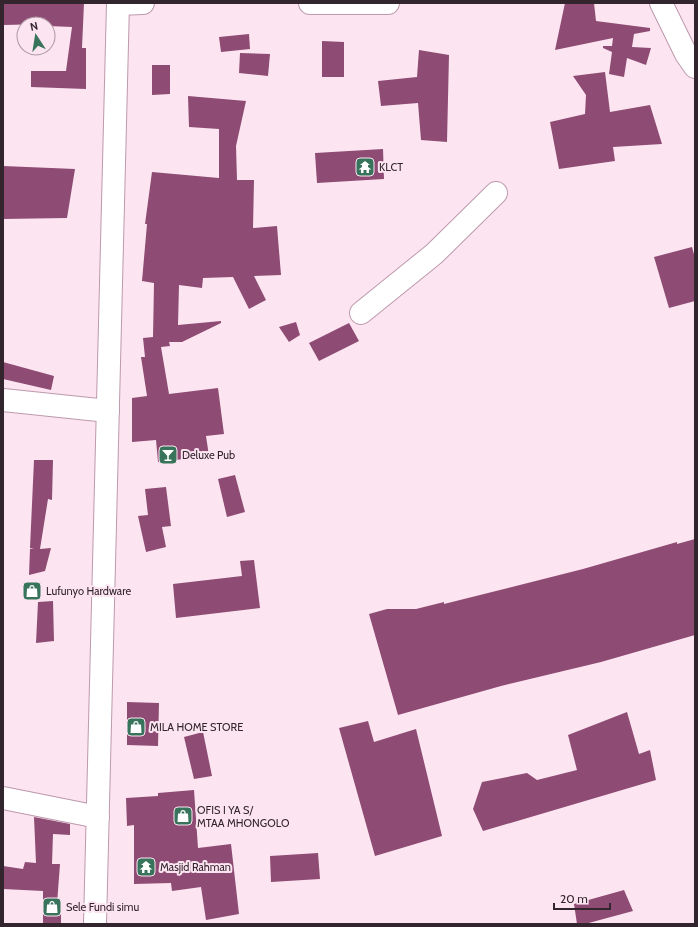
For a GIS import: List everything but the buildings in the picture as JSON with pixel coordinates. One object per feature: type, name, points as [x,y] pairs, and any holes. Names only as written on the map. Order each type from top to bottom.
[{"type":"street","points":[[95,924],[118,3],[143,3]]},
{"type":"street","points":[[310,3],[388,3]]},
{"type":"street","points":[[661,3],[692,58]]},
{"type":"street","points":[[361,313],[434,254],[496,193]]},
{"type":"street","points":[[3,400],[108,411]]},
{"type":"street","points":[[3,798],[98,817]]},
{"type":"place","name":"KLCT","points":[[365,167]]},
{"type":"place","name":"Deluxe Pub","points":[[168,455]]},
{"type":"place","name":"Lufunyo Hardware","points":[[32,591]]},
{"type":"place","name":"MILA HOME STORE","points":[[136,727]]},
{"type":"place","name":"OFIS I YA S/ MTAA MHONGOLO","points":[[183,816]]},
{"type":"place","name":"Masjid Rahman","points":[[146,867]]},
{"type":"place","name":"Sele Fundi simu","points":[[52,907]]}]
